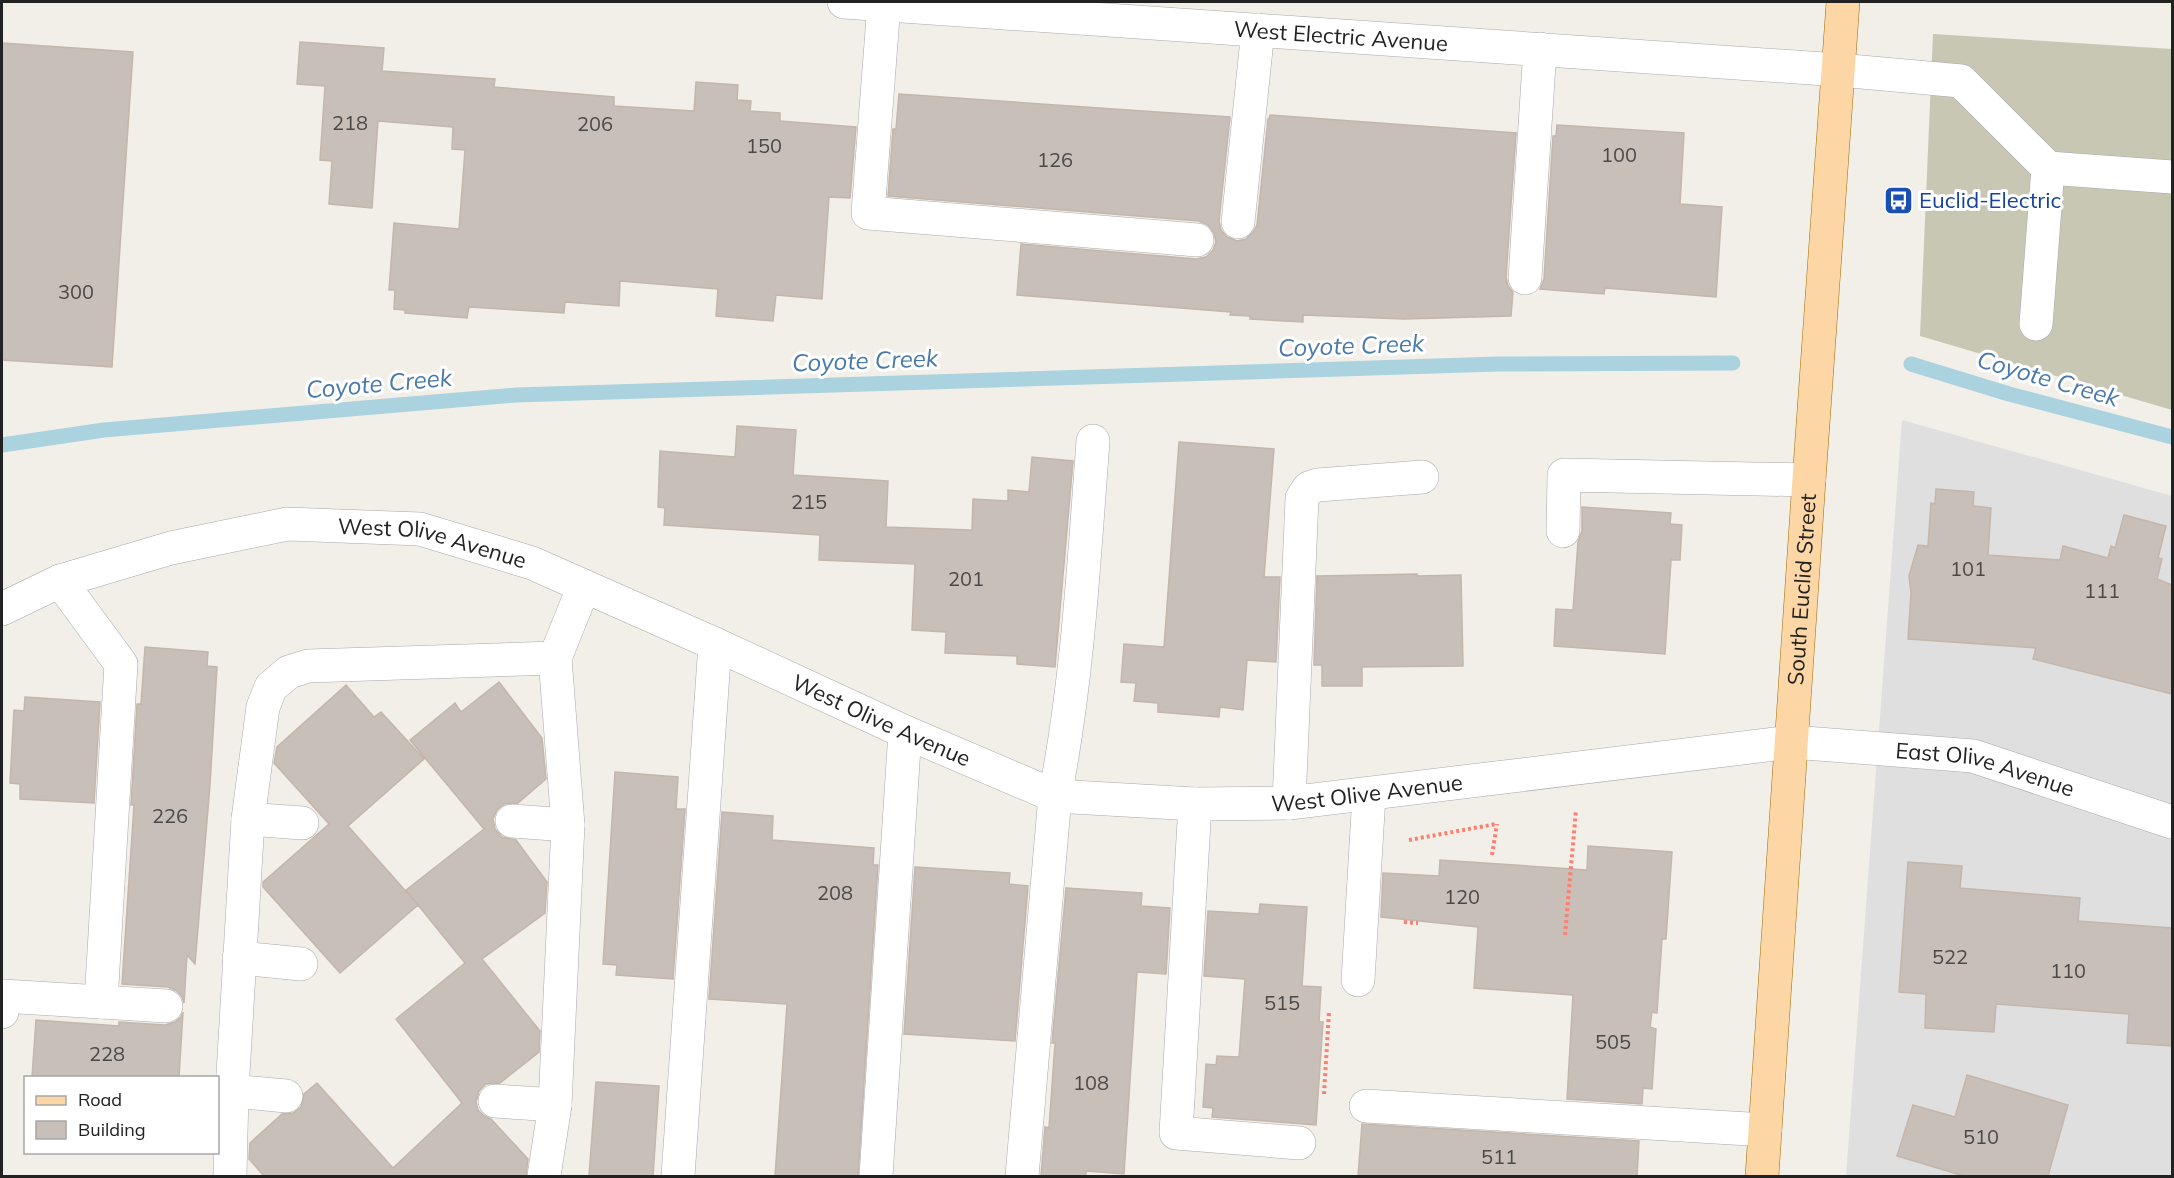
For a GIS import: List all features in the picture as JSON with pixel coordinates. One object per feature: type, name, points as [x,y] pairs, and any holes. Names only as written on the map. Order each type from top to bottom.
[{"type":"main road","name":"South Euclid Street","points":[[1762,1176],[1843,2]]},
{"type":"street","name":"West Electric Avenue","points":[[844,2],[1839,70],[1961,81],[2048,168]]},
{"type":"street","points":[[884,4],[868,213],[1197,240]]},
{"type":"street","points":[[1238,222],[1258,30]]},
{"type":"street","points":[[1525,278],[1540,49]]},
{"type":"street","points":[[2036,324],[2048,168],[2172,177]]},
{"type":"street","points":[[1022,1176],[1055,796],[1077,656],[1092,441]]},
{"type":"street","points":[[1563,531],[1564,475],[1809,480]]},
{"type":"street","points":[[1289,804],[1302,498],[1309,488],[1318,485],[1422,477]]},
{"type":"street","name":"West Olive Avenue","points":[[2,609],[60,581],[171,548],[287,524],[420,529],[532,563],[905,732],[1055,796],[1196,804],[1289,804],[1792,742]]},
{"type":"street","points":[[60,581],[121,664],[101,1002]]},
{"type":"street","points":[[544,1176],[555,1105],[568,825],[555,658],[584,586]]},
{"type":"street","points":[[678,1176],[715,644]]},
{"type":"street","points":[[230,1176],[232,1091],[248,819],[263,707],[271,687],[289,672],[308,666],[555,658]]},
{"type":"street","points":[[876,1176],[905,732]]},
{"type":"street","name":"East Olive Avenue","points":[[1792,742],[1973,756],[2172,822]]},
{"type":"street","points":[[1358,980],[1369,795]]},
{"type":"street","points":[[1196,804],[1176,1133],[1299,1143]]},
{"type":"street","points":[[248,819],[302,823]]},
{"type":"street","points":[[512,821],[568,825]]},
{"type":"street","points":[[239,958],[301,964]]},
{"type":"street","points":[[2,1012],[3,996],[166,1006]]},
{"type":"street","points":[[232,1091],[286,1096]]},
{"type":"street","points":[[495,1101],[555,1105]]},
{"type":"street","points":[[1366,1106],[1765,1130]]},
{"type":"path","points":[[1566,935],[1576,806]]},
{"type":"path","points":[[1366,848],[1508,821]]},
{"type":"path","points":[[1492,855],[1496,824]]},
{"type":"shaded area","points":[[1933,34],[2172,49],[2172,410],[1920,336]]},
{"type":"shaded area","points":[[1902,420],[2172,496],[2172,1176],[1846,1176]]},
{"type":"building","points":[[300,42],[384,48],[382,71],[495,79],[494,87],[614,97],[614,106],[694,111],[696,82],[738,85],[737,100],[751,101],[750,111],[780,113],[780,121],[856,127],[850,198],[829,197],[822,299],[776,295],[773,321],[716,316],[718,289],[620,281],[619,306],[565,302],[564,313],[469,307],[467,318],[405,313],[405,310],[394,309],[395,290],[389,290],[394,223],[459,229],[465,150],[452,149],[453,127],[378,121],[372,208],[329,204],[332,161],[320,160],[325,86],[297,84]]},
{"type":"building","points":[[2,43],[133,52],[112,367],[2,360]]},
{"type":"building","points":[[899,94],[1230,117],[1219,221],[1221,230],[1227,237],[1237,241],[1246,239],[1257,225],[1270,115],[1516,133],[1506,277],[1508,286],[1513,292],[1511,316],[1404,319],[1303,315],[1303,322],[1250,319],[1250,316],[1230,315],[1231,312],[1017,295],[1021,244],[1196,259],[1206,257],[1213,250],[1216,242],[1214,233],[1208,225],[1199,221],[888,196],[893,129],[896,129]]},
{"type":"building","points":[[1557,125],[1684,133],[1680,204],[1722,207],[1716,297],[1605,288],[1604,294],[1540,289],[1544,279],[1553,136],[1556,136]]},
{"type":"building","points":[[737,426],[796,430],[793,475],[888,481],[886,527],[972,530],[973,499],[1008,501],[1008,490],[1029,492],[1032,457],[1073,461],[1055,667],[1017,664],[1017,656],[945,653],[946,632],[912,630],[915,564],[819,560],[820,535],[664,525],[665,508],[658,507],[660,451],[735,457]]},
{"type":"building","points":[[1179,442],[1274,449],[1264,577],[1280,577],[1276,662],[1247,660],[1243,710],[1220,707],[1219,717],[1158,712],[1158,703],[1134,701],[1136,683],[1121,682],[1124,644],[1164,647]]},
{"type":"building","points":[[1936,489],[1974,492],[1973,506],[1991,508],[1988,555],[2060,560],[2063,546],[2108,558],[2111,546],[2115,548],[2124,515],[2166,526],[2158,558],[2162,559],[2157,579],[2172,585],[2172,694],[2033,659],[2036,648],[1908,639],[1911,593],[1909,576],[1918,545],[1928,546],[1931,503],[1935,504]]},
{"type":"building","points":[[1582,507],[1671,513],[1670,524],[1682,525],[1680,560],[1671,560],[1665,654],[1554,646],[1556,609],[1573,610],[1578,542],[1582,531]]},
{"type":"building","points":[[1417,574],[1417,576],[1461,575],[1463,666],[1362,667],[1362,686],[1322,686],[1322,665],[1314,665],[1317,576]]},
{"type":"building","points":[[145,647],[208,652],[207,666],[217,667],[195,964],[187,955],[184,1003],[177,991],[168,987],[122,984],[134,805],[131,805],[137,704],[141,704]]},
{"type":"building","points":[[499,682],[542,738],[546,779],[518,803],[504,804],[497,810],[493,819],[495,829],[502,837],[516,840],[547,882],[545,913],[482,959],[540,1031],[539,1052],[500,1083],[486,1084],[479,1091],[476,1102],[478,1110],[491,1119],[528,1159],[526,1176],[264,1176],[249,1159],[250,1143],[282,1114],[293,1113],[301,1107],[304,1094],[317,1083],[393,1168],[462,1103],[396,1019],[465,963],[406,890],[484,829],[410,740],[455,703],[461,712]]},
{"type":"building","points":[[346,685],[374,717],[381,712],[424,759],[348,826],[418,905],[340,973],[263,887],[263,882],[329,824],[274,763],[277,747]]},
{"type":"building","points":[[25,697],[100,702],[94,803],[20,799],[20,784],[10,783],[14,710],[24,711]]},
{"type":"building","points":[[615,772],[678,777],[676,809],[685,809],[673,979],[616,975],[617,965],[603,964]]},
{"type":"building","points":[[722,812],[773,816],[772,840],[874,848],[873,865],[878,865],[858,1176],[775,1176],[787,1004],[709,999]]},
{"type":"building","points":[[1588,846],[1672,852],[1666,939],[1662,939],[1657,1013],[1652,1012],[1650,1027],[1656,1029],[1652,1089],[1643,1088],[1642,1104],[1567,1099],[1573,995],[1474,988],[1478,927],[1381,917],[1383,873],[1439,876],[1440,860],[1587,870]]},
{"type":"building","points":[[1908,862],[1962,866],[1960,888],[2080,898],[2078,921],[2172,928],[2172,1046],[2127,1043],[2129,1014],[1996,1004],[1994,1032],[1925,1028],[1926,994],[1899,992]]},
{"type":"building","points":[[915,867],[1010,873],[1009,884],[1028,886],[1015,1041],[904,1034]]},
{"type":"building","points":[[1066,888],[1142,893],[1141,906],[1170,908],[1166,974],[1137,972],[1124,1174],[1086,1171],[1086,1176],[1041,1176],[1045,1127],[1049,1128],[1055,1043],[1052,1043]]},
{"type":"building","points":[[1260,904],[1307,907],[1302,986],[1321,987],[1319,1022],[1323,1022],[1316,1125],[1212,1117],[1213,1108],[1203,1107],[1206,1064],[1216,1065],[1217,1056],[1239,1057],[1245,979],[1204,976],[1208,911],[1259,914]]},
{"type":"building","points":[[183,1012],[179,1076],[32,1076],[36,1020],[119,1026],[119,1022],[165,1025],[181,1017]]},
{"type":"building","points":[[1967,1075],[2068,1105],[2048,1176],[1964,1176],[1897,1156],[1913,1105],[1955,1117]]},
{"type":"building","points":[[596,1082],[659,1086],[653,1176],[589,1176]]},
{"type":"building","points":[[1362,1124],[1639,1141],[1637,1176],[1358,1176]]},
{"type":"waterway","name":"Coyote Creek","points":[[2,445],[104,430],[516,395],[1498,364],[1733,363]]},
{"type":"waterway","name":"Coyote Creek","points":[[1911,364],[2009,394],[2172,437]]},
{"type":"place","name":"Euclid-Electric","points":[[1898,200]]}]
